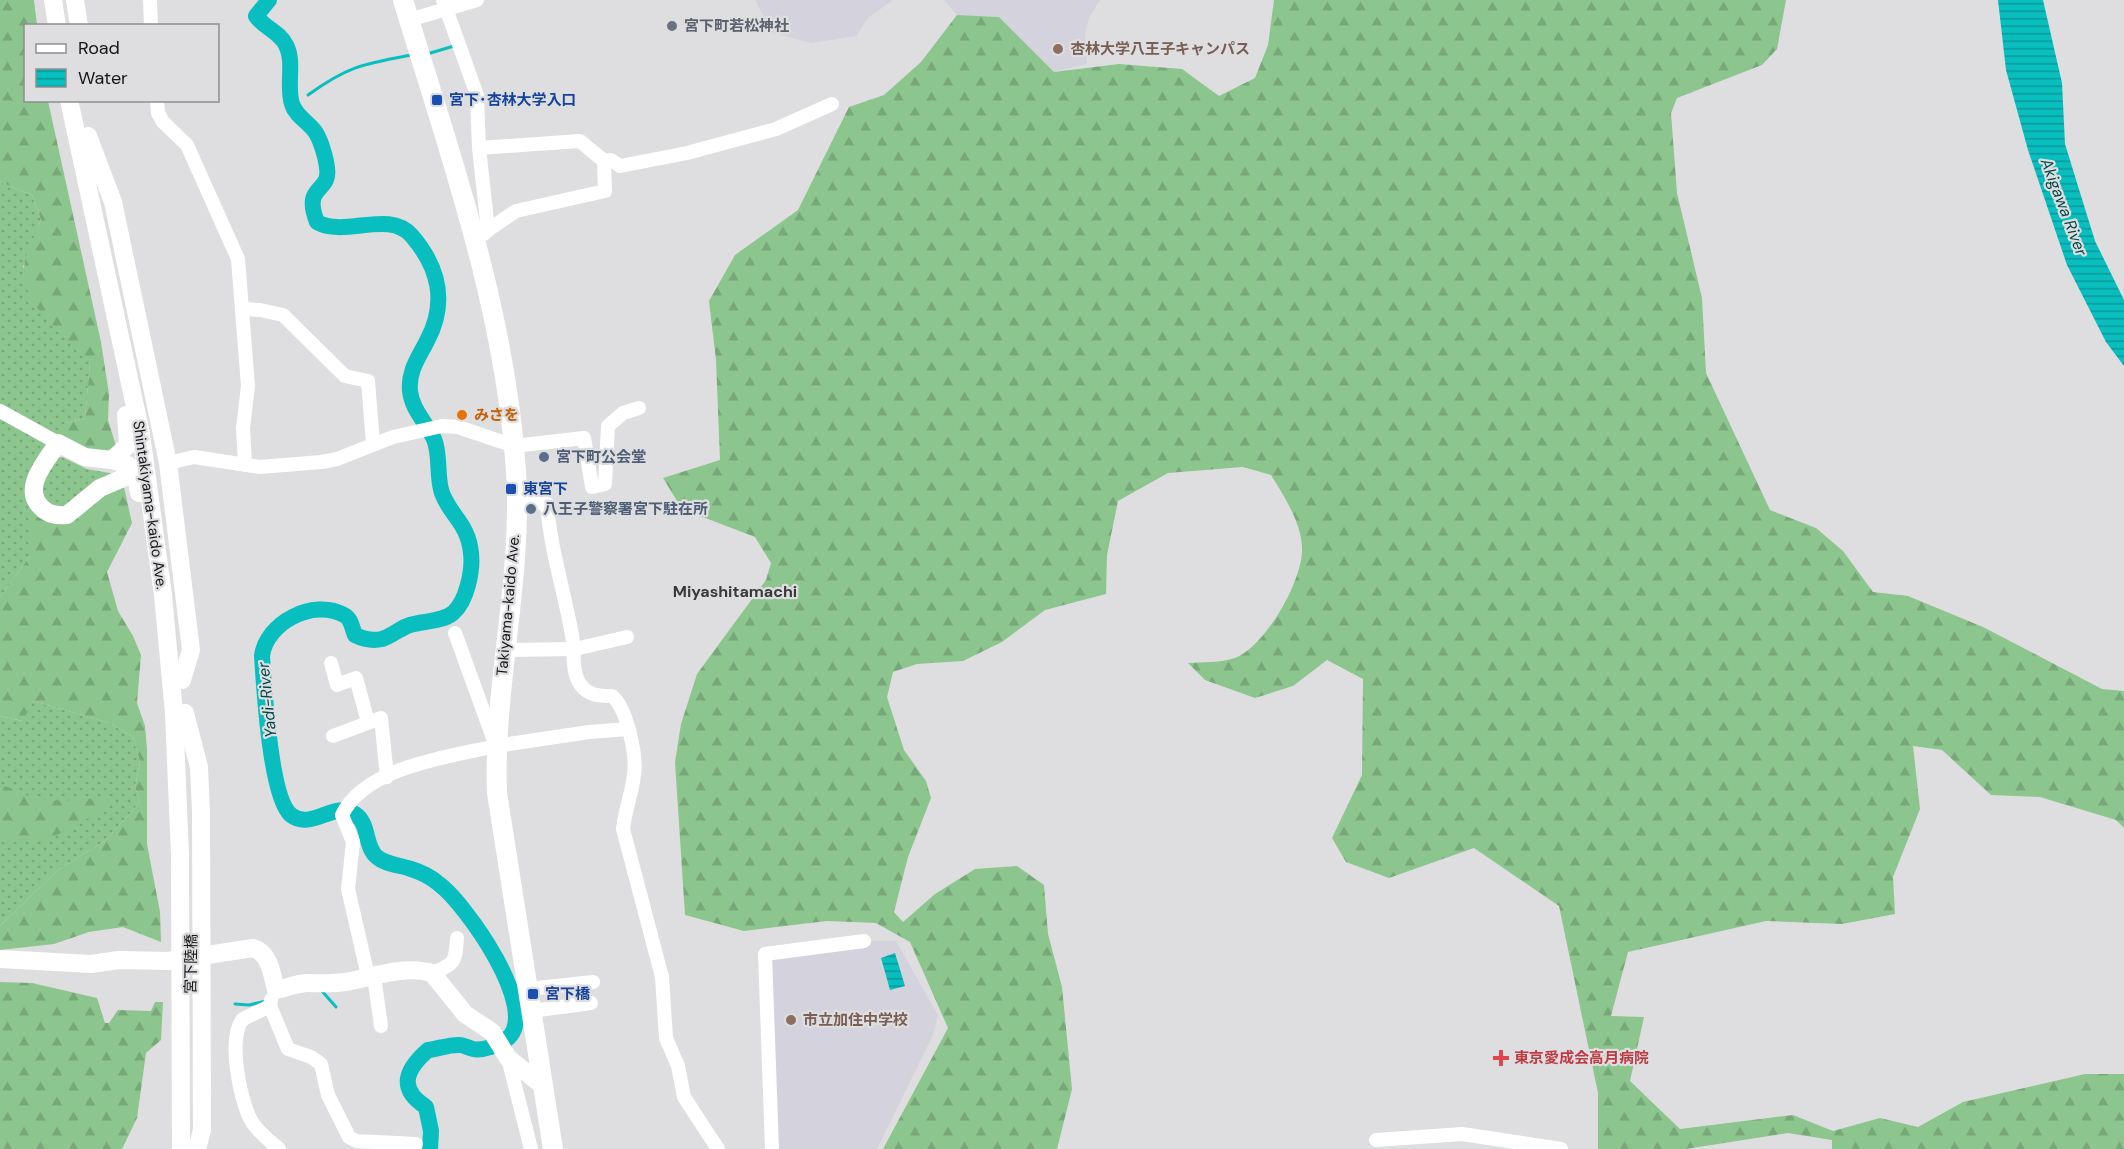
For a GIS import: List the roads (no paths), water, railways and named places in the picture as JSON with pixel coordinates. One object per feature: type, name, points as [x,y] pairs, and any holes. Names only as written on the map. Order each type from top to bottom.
[{"type":"highway","name":"Takiyama-kaido Ave.","points":[[403,0],[483,236],[504,362],[514,446],[517,503],[496,746],[498,793],[553,1149]]},
{"type":"main road","points":[[53,0],[57,24]]},
{"type":"main road","points":[[64,0],[68,24]]},
{"type":"main road","points":[[75,0],[79,24]]},
{"type":"main road","name":"Shintakiyama-kaido Ave.","points":[[79,102],[145,392],[170,554],[185,713],[186,916]]},
{"type":"main road","name":"Shintakiyama-kaido Ave.","points":[[79,102],[131,385],[158,549],[174,712],[186,916]]},
{"type":"main road","points":[[88,136],[113,202],[166,464],[191,650],[182,680]]},
{"type":"main road","points":[[112,460],[128,445],[126,410],[131,385]]},
{"type":"main road","points":[[128,476],[100,488],[67,515],[49,513],[36,502],[34,484],[58,444],[85,457],[112,460],[128,465],[134,471],[158,549]]},
{"type":"main road","points":[[185,713],[199,766],[202,1130],[197,1149]]},
{"type":"main road","name":"宮下陸橋","points":[[185,1012],[186,916]]},
{"type":"main road","points":[[0,959],[91,964],[119,960],[168,961],[257,949],[269,963],[273,998],[306,983],[326,985],[407,969],[429,972],[459,1008],[542,1085]]},
{"type":"main road","points":[[181,1149],[185,1012]]},
{"type":"main road","points":[[185,1012],[192,1149]]},
{"type":"street","points":[[150,0],[152,24]]},
{"type":"street","points":[[409,20],[444,5],[477,0]]},
{"type":"street","points":[[444,5],[477,95],[483,236]]},
{"type":"street","points":[[157,102],[158,113],[163,122],[187,145],[238,259],[248,386],[243,422],[245,465]]},
{"type":"street","points":[[479,148],[580,141],[604,161],[611,160],[620,166],[687,153],[776,129],[832,104]]},
{"type":"street","points":[[483,236],[516,211],[605,191],[604,161]]},
{"type":"street","points":[[242,309],[284,315],[345,376],[368,381],[373,443]]},
{"type":"street","points":[[166,464],[194,457],[245,465],[321,462],[337,459],[393,437],[434,427],[458,427],[514,446],[584,438],[592,487],[606,484],[608,426],[623,413],[639,408]]},
{"type":"street","points":[[0,411],[58,444]]},
{"type":"street","points":[[517,503],[547,503],[550,541],[566,601],[574,649],[575,674],[581,687],[592,696],[612,696],[624,710],[634,775],[625,806],[623,829],[662,977],[666,1038],[678,1066],[684,1097],[718,1149]]},
{"type":"street","points":[[455,633],[496,746]]},
{"type":"street","points":[[505,651],[574,649],[627,637]]},
{"type":"street","points":[[331,663],[337,685],[356,678],[368,722]]},
{"type":"street","points":[[333,736],[381,718],[387,777]]},
{"type":"street","points":[[381,1026],[371,976],[348,889],[353,842],[344,811],[356,794],[387,777],[414,766],[496,746],[589,732],[627,729]]},
{"type":"street","points":[[429,972],[452,965],[455,959],[457,938]]},
{"type":"street","points":[[772,1149],[765,954],[864,941]]},
{"type":"street","points":[[528,989],[593,982]]},
{"type":"street","points":[[279,1149],[256,1127],[249,1116],[240,1085],[235,1038],[243,1019],[273,998],[288,1049],[311,1057],[321,1064],[328,1095],[349,1137],[356,1142],[417,1144]]},
{"type":"street","points":[[531,1011],[591,1003]]},
{"type":"street","points":[[502,1048],[531,1149]]},
{"type":"street","points":[[1376,1140],[1462,1134],[1561,1149]]},
{"type":"water","name":"Akigawa River","points":[[1998,0],[2043,0],[2062,83],[2065,144],[2095,241],[2124,300],[2124,366],[2106,342],[2067,265],[2028,150],[2006,70]]},
{"type":"water","points":[[895,953],[905,986],[890,990],[881,958]]},
{"type":"waterway","name":"Yadi-River","points":[[269,0],[256,16],[286,45],[290,59],[292,104],[296,112],[316,133],[326,159],[327,176],[313,201],[317,222],[340,227],[379,224],[402,228],[422,248],[438,287],[437,313],[427,341],[412,371],[410,391],[413,404],[434,439],[442,493],[463,527],[469,543],[471,568],[462,601],[449,616],[410,625],[379,640],[355,635],[350,621],[344,615],[332,611],[305,612],[293,617],[272,633],[265,644],[262,656],[273,765],[284,804],[291,815],[307,820],[339,810],[355,814],[363,823],[370,847],[377,857],[385,862],[426,875],[451,895],[481,934],[508,983],[515,1006],[515,1025],[507,1039],[482,1049],[456,1045],[428,1050],[410,1072],[408,1086],[411,1093],[426,1107],[431,1131],[430,1149]]},
{"type":"waterway","points":[[427,54],[454,46]]},
{"type":"waterway","points":[[308,95],[334,78],[356,68],[411,55]]},
{"type":"waterway","points":[[322,991],[336,1007]]},
{"type":"waterway","points":[[235,1004],[249,1005],[266,1001]]},
{"type":"place","name":"宮下町若松神社","points":[[672,26]]},
{"type":"place","name":"杏林大学八王子キャンパス","points":[[1058,49]]},
{"type":"place","name":"宮下･杏林大学入口","points":[[437,100]]},
{"type":"place","name":"みさを","points":[[462,415]]},
{"type":"place","name":"宮下町公会堂","points":[[544,457]]},
{"type":"place","name":"東宮下","points":[[511,489]]},
{"type":"place","name":"八王子警察署宮下駐在所","points":[[531,509]]},
{"type":"place","name":"宮下橋","points":[[533,994]]},
{"type":"place","name":"市立加住中学校","points":[[791,1020]]},
{"type":"place","name":"東京愛成会高月病院","points":[[1501,1058]]},
{"type":"district","name":"Miyashitamachi","points":[[735,591]]}]
